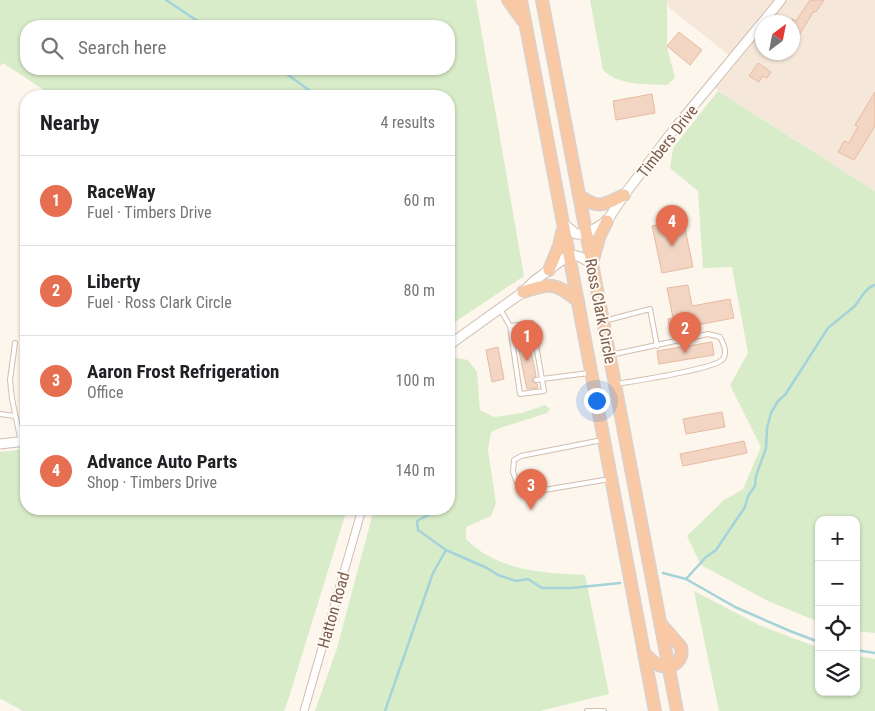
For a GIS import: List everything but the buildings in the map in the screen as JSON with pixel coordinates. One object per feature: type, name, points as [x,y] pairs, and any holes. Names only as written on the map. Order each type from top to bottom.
[{"type":"highway","points":[[508,0],[525,24]]},
{"type":"highway","name":"Ross Clark Circle","points":[[521,0],[655,711]]},
{"type":"highway","name":"Ross Clark Circle","points":[[542,0],[677,711]]},
{"type":"highway","points":[[579,195],[588,202],[604,205],[624,195]]},
{"type":"highway","points":[[592,264],[600,234],[606,221]]},
{"type":"highway","points":[[549,270],[559,246],[563,223]]},
{"type":"highway","points":[[524,292],[543,285],[551,285],[564,290],[578,301]]},
{"type":"highway","points":[[644,653],[660,666],[669,667]]},
{"type":"street","name":"Timbers Drive","points":[[769,15],[781,0]]},
{"type":"street","name":"Timbers Drive","points":[[586,234],[606,221],[675,128],[755,33]]},
{"type":"street","points":[[563,223],[576,234],[586,234]]},
{"type":"street","points":[[455,341],[524,292],[534,281],[569,255],[574,254],[592,264]]},
{"type":"street","points":[[0,444],[20,441]]},
{"type":"street","name":"Hatton Road","points":[[304,711],[360,515]]},
{"type":"lane","points":[[500,309],[510,326],[514,340],[520,394],[544,391],[532,323],[510,326]]},
{"type":"lane","points":[[603,321],[650,309],[657,346]]},
{"type":"lane","points":[[609,355],[708,334],[720,336],[725,353],[719,363],[702,368],[615,385]]},
{"type":"lane","points":[[529,339],[534,338]]},
{"type":"lane","points":[[16,343],[10,380],[15,416],[20,432]]},
{"type":"lane","points":[[530,348],[536,348]]},
{"type":"lane","points":[[514,352],[519,351]]},
{"type":"lane","points":[[532,359],[538,358]]},
{"type":"lane","points":[[516,363],[521,362]]},
{"type":"lane","points":[[534,369],[540,368]]},
{"type":"lane","points":[[517,372],[523,371]]},
{"type":"lane","points":[[536,380],[591,372]]},
{"type":"lane","points":[[518,382],[525,382]]},
{"type":"lane","points":[[0,414],[15,416]]},
{"type":"lane","points":[[604,440],[521,456],[514,460],[513,472],[519,488],[526,492],[612,479]]},
{"type":"lane","points":[[586,711],[604,711]]},
{"type":"shaded area","points":[[667,0],[776,0],[764,15],[755,15],[755,26],[730,56],[668,7]]},
{"type":"shaded area","points":[[787,0],[875,0],[875,191],[714,88],[755,38],[755,60],[800,60],[800,15],[775,15]]},
{"type":"green space","points":[[0,0],[476,0],[524,276],[455,322],[455,90],[44,90],[21,75],[455,75],[455,20],[20,20],[20,74],[3,63],[0,66]]},
{"type":"green space","points":[[590,0],[667,0],[667,47],[675,78],[667,85],[642,84],[625,82],[603,70]]},
{"type":"green space","points":[[718,91],[875,191],[875,633],[860,631],[860,516],[815,516],[815,620],[768,601],[701,565],[687,536],[724,500],[743,489],[761,447],[730,385],[748,353],[732,267],[703,268],[698,191],[670,168],[673,148]]},
{"type":"green space","points":[[455,358],[468,360],[477,372],[480,410],[494,417],[522,413],[545,405],[550,409],[547,413],[491,432],[488,450],[496,503],[491,516],[466,527],[466,539],[479,550],[506,564],[537,571],[585,575],[609,694],[540,711],[315,711],[337,648],[372,515],[455,515]]},
{"type":"green space","points":[[20,450],[20,515],[345,515],[284,711],[23,711],[0,700],[0,452]]},
{"type":"green space","points":[[694,591],[759,625],[815,646],[815,696],[860,696],[860,657],[875,659],[875,711],[719,711]]},
{"type":"waterway","points":[[166,0],[196,20]]},
{"type":"waterway","points":[[288,75],[309,90]]},
{"type":"waterway","points":[[686,579],[706,557],[716,550],[745,507],[748,496],[755,486],[756,476],[766,448],[767,428],[771,413],[778,401],[785,395],[828,328],[855,306],[864,293],[875,285]]},
{"type":"waterway","points":[[428,515],[417,521],[418,530],[446,550],[487,568],[498,575],[516,581],[528,579],[542,588],[571,588],[620,583]]},
{"type":"waterway","points":[[385,711],[433,573],[446,550]]},
{"type":"waterway","points":[[663,573],[686,579],[735,607],[815,640]]},
{"type":"waterway","points":[[860,651],[875,653]]},
{"type":"place","name":"Advance Auto Parts","points":[[672,246]]},
{"type":"place","name":"Liberty","points":[[685,353]]},
{"type":"place","name":"RaceWay","points":[[527,361]]},
{"type":"place","name":"Aaron Frost Refrigeration","points":[[531,510]]}]
